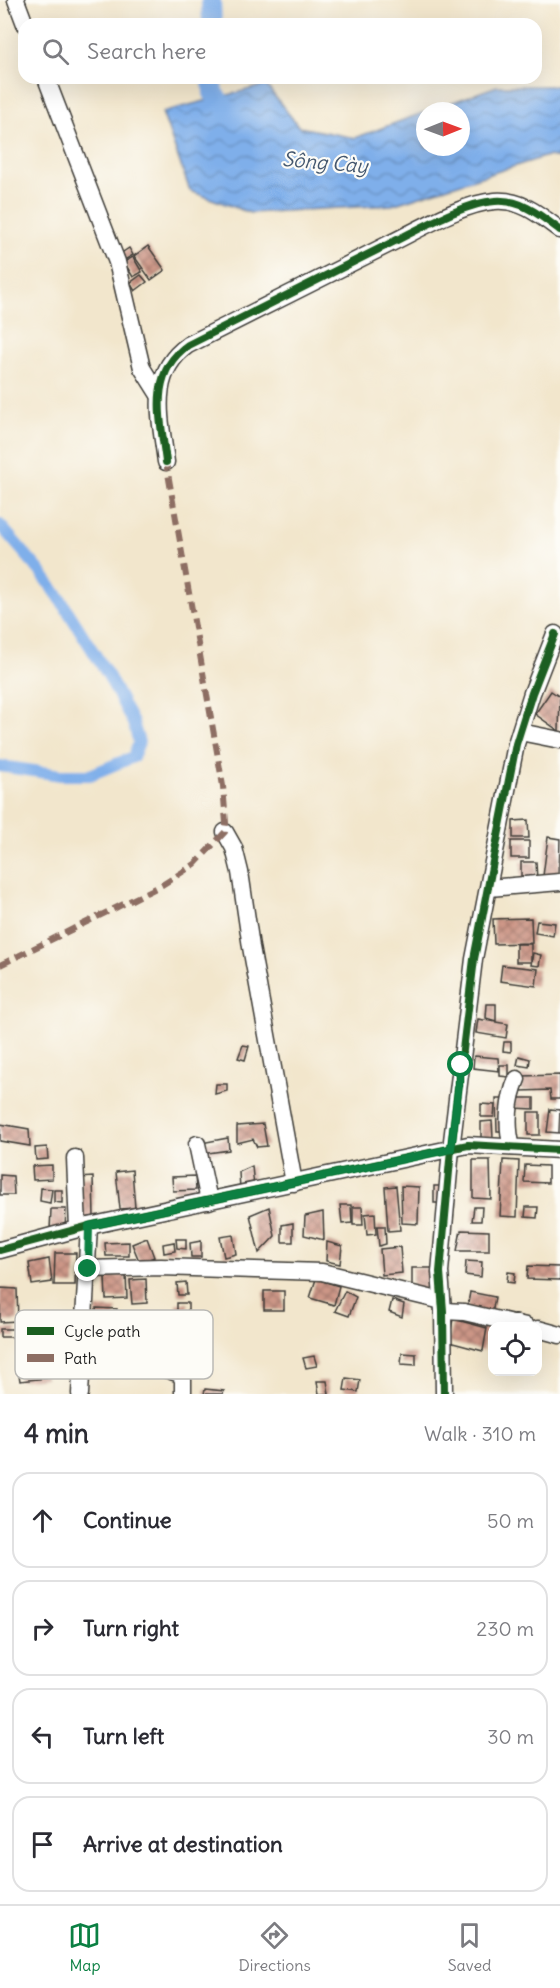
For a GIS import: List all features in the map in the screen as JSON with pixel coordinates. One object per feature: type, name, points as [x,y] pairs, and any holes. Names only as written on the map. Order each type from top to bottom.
[{"type":"street","points":[[16,0],[23,18]]},
{"type":"street","points":[[48,84],[117,262],[142,368],[159,395]]},
{"type":"street","points":[[166,462],[159,395],[169,362],[188,345],[452,214],[486,203],[513,202],[523,205],[560,230]]},
{"type":"street","points":[[444,1394],[443,1306],[440,1272],[451,1149],[474,959],[520,732],[532,693],[555,634]]},
{"type":"street","points":[[520,732],[560,740]]},
{"type":"street","points":[[225,832],[234,848],[240,872],[251,947],[294,1183]]},
{"type":"street","points":[[489,888],[560,882]]},
{"type":"street","points":[[512,1147],[509,1138],[510,1104],[517,1079]]},
{"type":"street","points":[[197,1144],[209,1201]]},
{"type":"street","points":[[0,1250],[83,1227],[468,1145],[560,1147]]},
{"type":"street","points":[[75,1158],[88,1269],[85,1310]]},
{"type":"street","points":[[88,1269],[161,1267],[322,1272],[464,1312],[508,1322]]},
{"type":"street","points":[[542,1330],[560,1335]]},
{"type":"street","points":[[80,1394],[81,1379]]},
{"type":"street","points":[[182,1379],[183,1394]]},
{"type":"water","points":[[266,85],[299,127],[355,138],[416,115],[416,156],[470,156],[470,102],[453,102],[497,86],[560,86],[560,158],[547,156],[392,205],[250,213],[190,191],[162,112]]},
{"type":"building","points":[[148,246],[165,270],[151,280],[134,256]]},
{"type":"building","points":[[129,248],[133,255],[123,261],[120,254]]},
{"type":"building","points":[[133,257],[142,272],[133,277],[124,262]]},
{"type":"building","points":[[141,275],[147,282],[135,291],[130,283]]},
{"type":"building","points":[[551,691],[560,697],[559,731],[535,714]]},
{"type":"building","points":[[528,820],[529,838],[513,838],[513,821]]},
{"type":"building","points":[[548,837],[560,839],[559,878],[543,876]]},
{"type":"building","points":[[511,841],[529,841],[529,858],[511,858]]},
{"type":"building","points":[[521,862],[536,862],[537,880],[521,880]]},
{"type":"building","points":[[531,918],[532,943],[494,944],[493,919]]},
{"type":"building","points":[[537,921],[555,923],[553,936],[535,933]]},
{"type":"building","points":[[516,944],[531,944],[531,962],[516,962]]},
{"type":"building","points":[[533,953],[541,955],[539,966],[531,965]]},
{"type":"building","points":[[502,965],[538,969],[536,986],[500,981]]},
{"type":"building","points":[[487,1004],[496,1004],[496,1021],[486,1018]]},
{"type":"building","points":[[478,1019],[508,1024],[506,1038],[476,1033]]},
{"type":"building","points":[[504,1042],[511,1042],[511,1052],[503,1051]]},
{"type":"building","points":[[243,1045],[249,1046],[245,1060],[238,1058]]},
{"type":"building","points":[[474,1056],[498,1058],[499,1071],[473,1068]]},
{"type":"building","points":[[519,1056],[530,1059],[529,1067],[517,1065]]},
{"type":"building","points":[[500,1065],[509,1065],[509,1077],[500,1076]]},
{"type":"building","points":[[560,1075],[560,1099],[551,1099],[550,1090],[521,1091],[521,1076]]},
{"type":"building","points":[[216,1084],[227,1084],[227,1091],[215,1094]]},
{"type":"building","points":[[515,1098],[534,1098],[534,1109],[514,1108]]},
{"type":"building","points":[[496,1099],[506,1099],[506,1131],[497,1131]]},
{"type":"building","points":[[481,1104],[495,1105],[494,1117],[481,1117]]},
{"type":"building","points":[[550,1109],[560,1110],[559,1133],[547,1132]]},
{"type":"building","points":[[528,1112],[540,1112],[540,1135],[528,1135]]},
{"type":"building","points":[[492,1121],[493,1138],[481,1139],[481,1122]]},
{"type":"building","points":[[0,1124],[29,1129],[30,1146],[0,1141]]},
{"type":"building","points":[[263,1124],[267,1146],[257,1147],[253,1139],[237,1143],[237,1126]]},
{"type":"building","points":[[228,1138],[229,1150],[201,1154],[201,1143]]},
{"type":"building","points":[[47,1147],[48,1159],[36,1160],[35,1148]]},
{"type":"building","points":[[473,1160],[490,1160],[491,1199],[473,1198]]},
{"type":"building","points":[[503,1160],[519,1161],[517,1217],[500,1216]]},
{"type":"building","points":[[52,1165],[52,1179],[33,1180],[32,1166]]},
{"type":"building","points":[[525,1165],[548,1166],[548,1183],[524,1182]]},
{"type":"building","points":[[252,1166],[254,1187],[240,1189],[239,1172]]},
{"type":"building","points":[[132,1170],[135,1208],[120,1209],[116,1172]]},
{"type":"building","points":[[0,1175],[13,1176],[14,1195],[0,1195]]},
{"type":"building","points":[[195,1176],[196,1190],[173,1191],[172,1177]]},
{"type":"building","points":[[93,1177],[94,1218],[81,1220],[80,1178]]},
{"type":"building","points":[[396,1186],[400,1230],[388,1231],[385,1187]]},
{"type":"building","points":[[401,1186],[419,1187],[418,1224],[402,1223]]},
{"type":"building","points":[[434,1186],[443,1186],[443,1203],[434,1203]]},
{"type":"building","points":[[41,1188],[52,1189],[50,1203],[40,1201]]},
{"type":"building","points":[[54,1190],[62,1190],[62,1203],[54,1202]]},
{"type":"building","points":[[340,1205],[351,1205],[352,1223],[342,1224]]},
{"type":"building","points":[[269,1207],[275,1236],[259,1253],[250,1215]]},
{"type":"building","points":[[353,1207],[362,1207],[363,1225],[353,1225]]},
{"type":"building","points":[[474,1207],[482,1207],[481,1221],[472,1221]]},
{"type":"building","points":[[526,1207],[538,1207],[537,1218],[525,1217]]},
{"type":"building","points":[[51,1209],[66,1209],[65,1230],[50,1230]]},
{"type":"building","points":[[323,1212],[324,1240],[304,1235],[305,1216]]},
{"type":"building","points":[[375,1213],[376,1234],[367,1235],[365,1214]]},
{"type":"building","points":[[293,1223],[293,1242],[282,1242],[282,1225]]},
{"type":"building","points":[[377,1226],[385,1226],[386,1244],[379,1246]]},
{"type":"building","points":[[461,1230],[489,1231],[489,1251],[457,1251]]},
{"type":"building","points":[[233,1235],[236,1254],[224,1257],[220,1237]]},
{"type":"building","points":[[147,1238],[154,1257],[140,1263],[132,1244]]},
{"type":"building","points":[[176,1239],[186,1239],[186,1249],[177,1248]]},
{"type":"building","points":[[201,1241],[201,1257],[191,1257],[190,1243]]},
{"type":"building","points":[[129,1242],[129,1256],[106,1256],[105,1243]]},
{"type":"building","points":[[174,1242],[175,1251],[164,1253],[163,1244]]},
{"type":"building","points":[[327,1242],[342,1246],[340,1264],[326,1261]]},
{"type":"building","points":[[400,1247],[402,1273],[382,1275],[380,1249]]},
{"type":"building","points":[[55,1253],[76,1253],[75,1285],[54,1285]]},
{"type":"building","points":[[49,1259],[52,1282],[32,1285],[29,1263]]},
{"type":"building","points":[[466,1261],[482,1262],[481,1277],[465,1275]]},
{"type":"building","points":[[528,1266],[560,1267],[560,1280],[527,1279]]},
{"type":"building","points":[[412,1268],[436,1268],[436,1290],[412,1290]]},
{"type":"building","points":[[508,1272],[515,1273],[514,1283],[507,1282]]},
{"type":"building","points":[[126,1275],[127,1298],[106,1299],[105,1277]]},
{"type":"building","points":[[146,1279],[147,1303],[132,1304],[130,1280]]},
{"type":"building","points":[[316,1279],[339,1286],[334,1305],[310,1298]]},
{"type":"building","points":[[186,1282],[187,1295],[178,1295],[177,1283]]},
{"type":"building","points":[[0,1288],[17,1289],[18,1310],[15,1310],[15,1321],[0,1322]]},
{"type":"building","points":[[264,1291],[284,1291],[284,1310],[264,1310]]},
{"type":"building","points":[[345,1291],[356,1297],[349,1316],[335,1311]]},
{"type":"building","points":[[470,1292],[495,1297],[492,1314],[467,1309]]},
{"type":"building","points":[[392,1300],[404,1304],[402,1317],[389,1312]]},
{"type":"building","points":[[177,1303],[188,1303],[188,1310],[177,1310]]},
{"type":"building","points":[[96,1308],[117,1309],[117,1310],[96,1310]]},
{"type":"building","points":[[453,1319],[487,1328],[483,1351],[449,1342]]},
{"type":"building","points":[[0,1329],[15,1329],[15,1337],[0,1337]]},
{"type":"building","points":[[402,1353],[416,1354],[416,1365],[401,1364]]},
{"type":"building","points":[[314,1356],[317,1366],[306,1368],[303,1358]]},
{"type":"building","points":[[346,1378],[360,1380],[358,1392],[344,1390]]},
{"type":"building","points":[[317,1381],[327,1381],[329,1394],[319,1394]]},
{"type":"building","points":[[205,1389],[224,1391],[223,1394],[204,1394]]},
{"type":"waterway","name":"Sông Cày","points":[[211,0],[212,18]]},
{"type":"waterway","name":"Sông Cày","points":[[212,84],[213,93],[234,118]]},
{"type":"waterway","points":[[0,525],[59,597],[108,675],[133,723],[139,742],[133,757],[90,775],[61,775],[0,766]]},
{"type":"marked path","points":[[0,965],[162,885],[195,864],[225,832],[223,786],[166,462]]},
{"type":"cycle path","points":[[166,462],[160,414],[162,384],[175,357],[188,345],[427,225],[469,207],[495,201],[522,205],[560,230]]},
{"type":"cycle path","points":[[444,1394],[440,1272],[451,1149],[474,959],[516,744],[532,693],[555,634]]},
{"type":"cycle path","points":[[0,1250],[89,1226],[468,1145],[560,1150]]},
{"type":"route","points":[[88,1269],[89,1226],[451,1149],[461,1065]]}]
